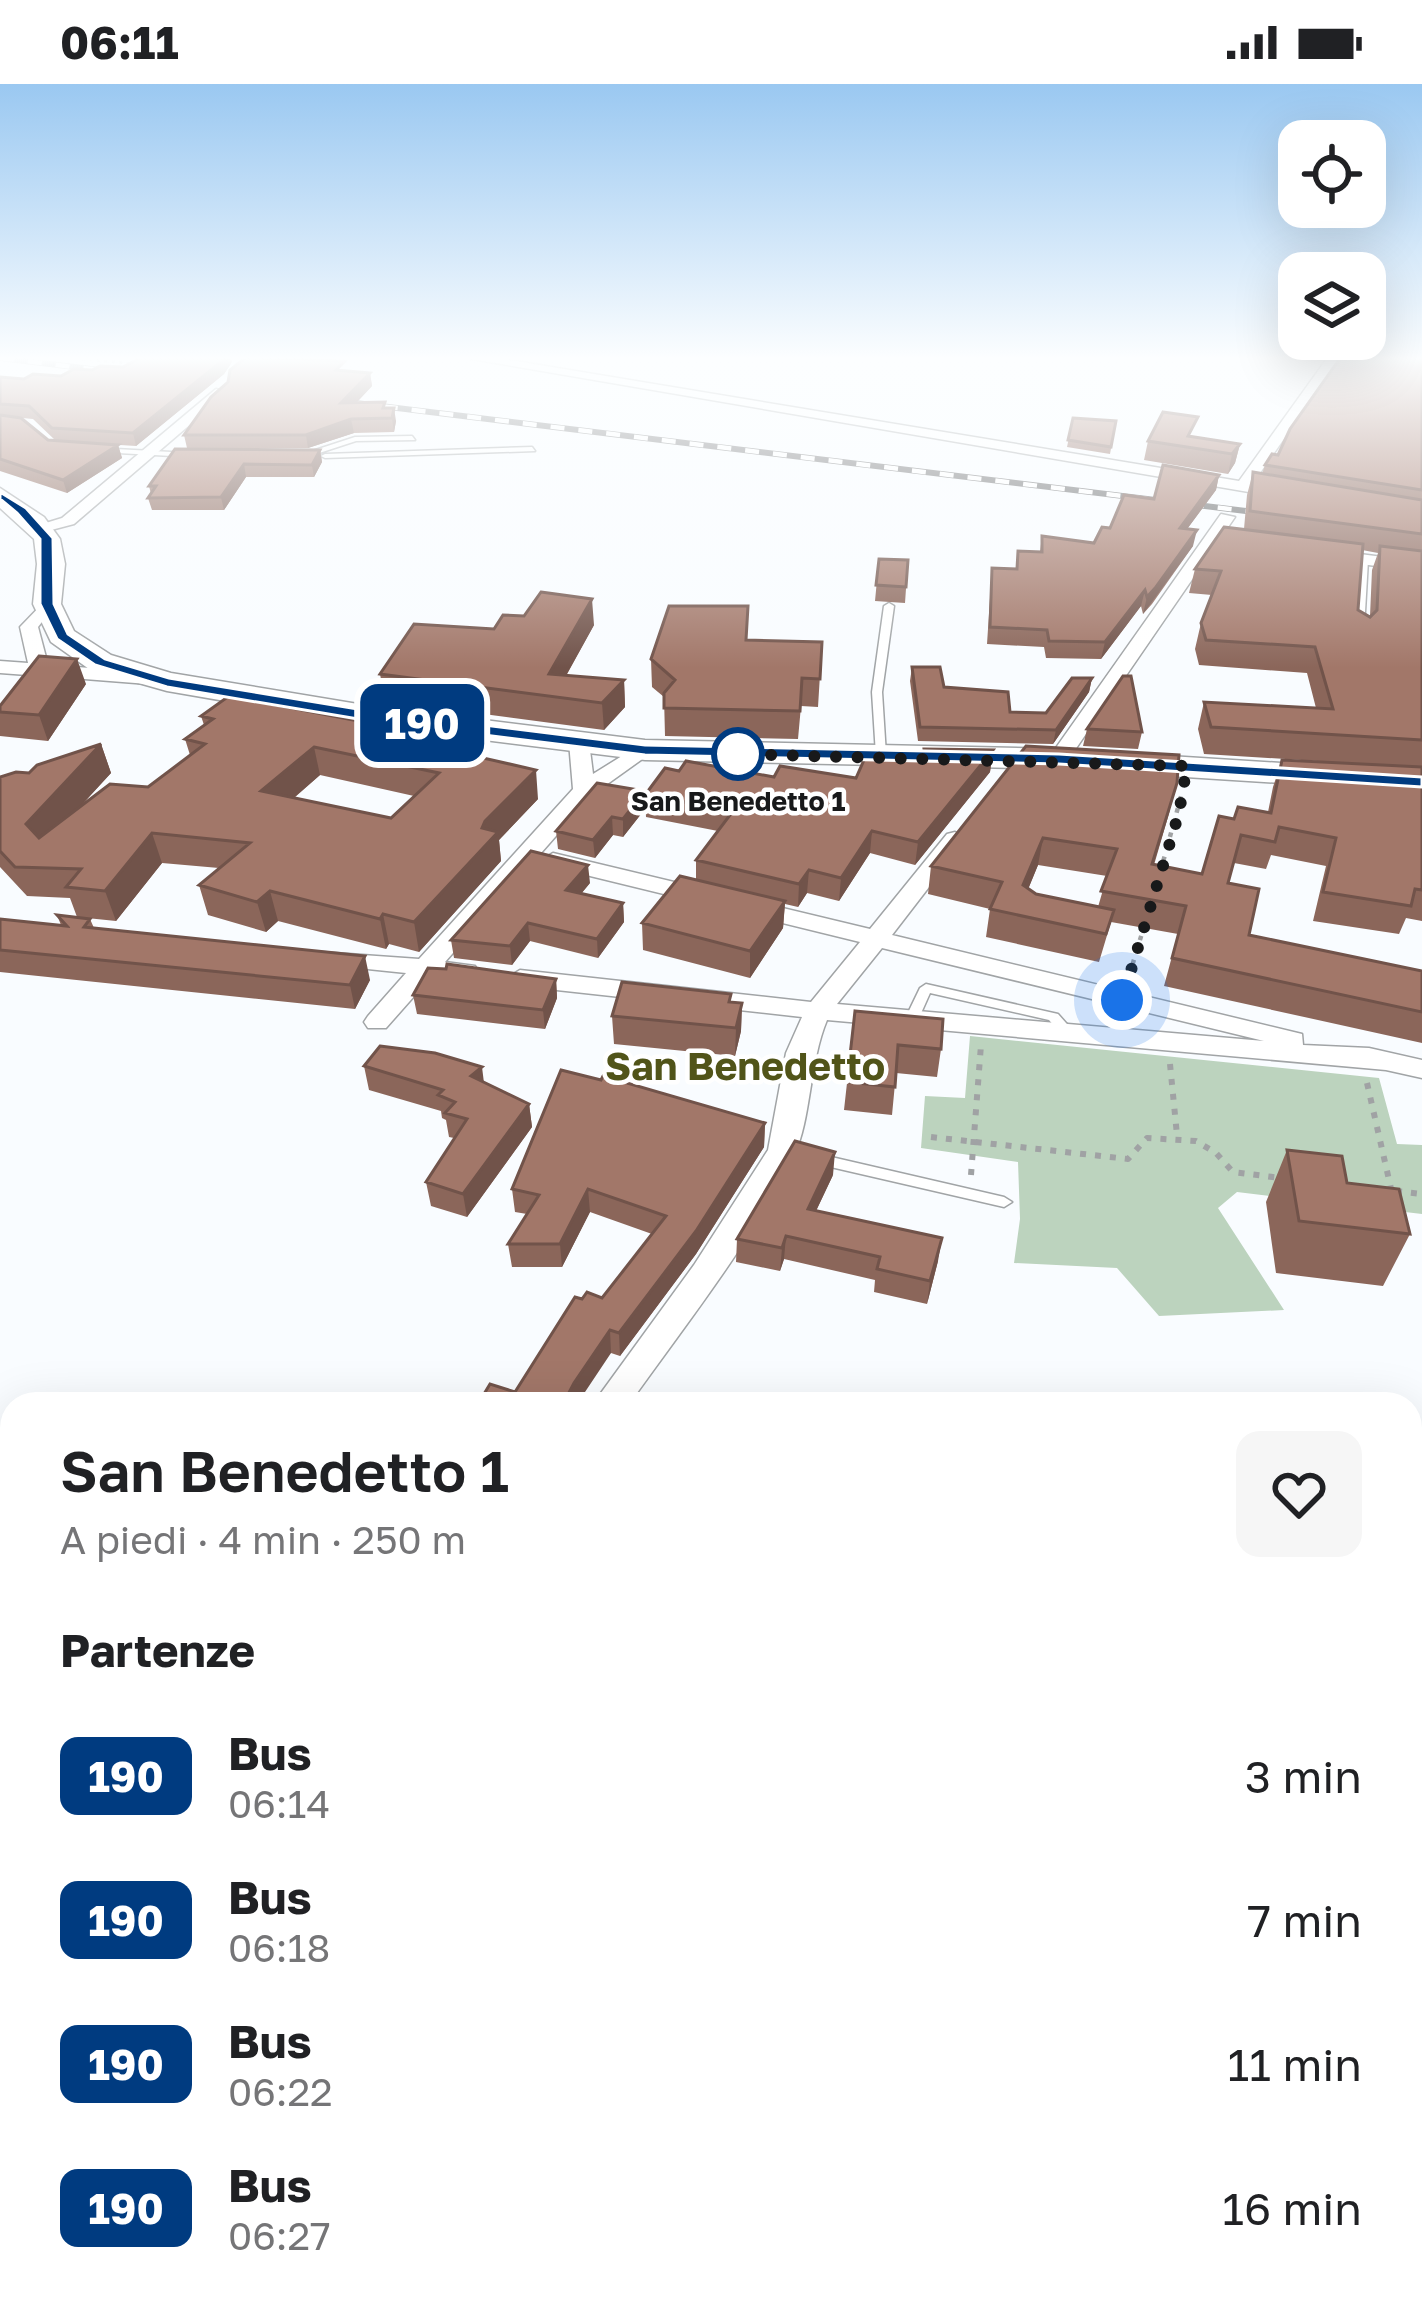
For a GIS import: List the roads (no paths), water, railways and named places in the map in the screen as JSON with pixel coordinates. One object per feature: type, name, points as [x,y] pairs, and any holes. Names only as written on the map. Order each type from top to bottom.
[{"type":"main road","points":[[0,496],[42,530],[49,548],[47,604],[57,629],[73,646],[112,667],[148,678],[364,715],[645,750],[880,755],[1010,767],[1059,759],[1422,782]]},
{"type":"street","points":[[42,530],[68,521],[141,461]]},
{"type":"street","points":[[1091,461],[1318,498]]},
{"type":"street","points":[[1244,486],[1262,461]]},
{"type":"street","points":[[1059,759],[1227,517]]},
{"type":"street","points":[[1210,540],[1232,543]]},
{"type":"street","points":[[1298,551],[1422,567]]},
{"type":"street","points":[[40,671],[29,627],[47,604]]},
{"type":"street","points":[[0,668],[148,678]]},
{"type":"street","points":[[0,725],[40,671]]},
{"type":"street","points":[[579,742],[584,790]]},
{"type":"street","points":[[377,1022],[584,790],[645,750]]},
{"type":"street","points":[[619,1392],[705,1273],[782,1151],[800,1053],[818,1011],[974,814]]},
{"type":"street","points":[[529,854],[1374,1062]]},
{"type":"street","points":[[310,955],[818,1011],[983,1023],[1422,1069]]},
{"type":"lane","points":[[1359,635],[1364,560]]},
{"type":"lane","points":[[880,755],[877,692],[889,606]]},
{"type":"lane","points":[[913,1017],[926,988],[1053,1017],[1067,1032]]},
{"type":"lane","points":[[782,1151],[1004,1202]]},
{"type":"railway","points":[[831,461],[1279,515]]},
{"type":"place","name":"San Benedetto 1","points":[[738,754]]},
{"type":"district","name":"San Benedetto","points":[[745,1065]]}]
